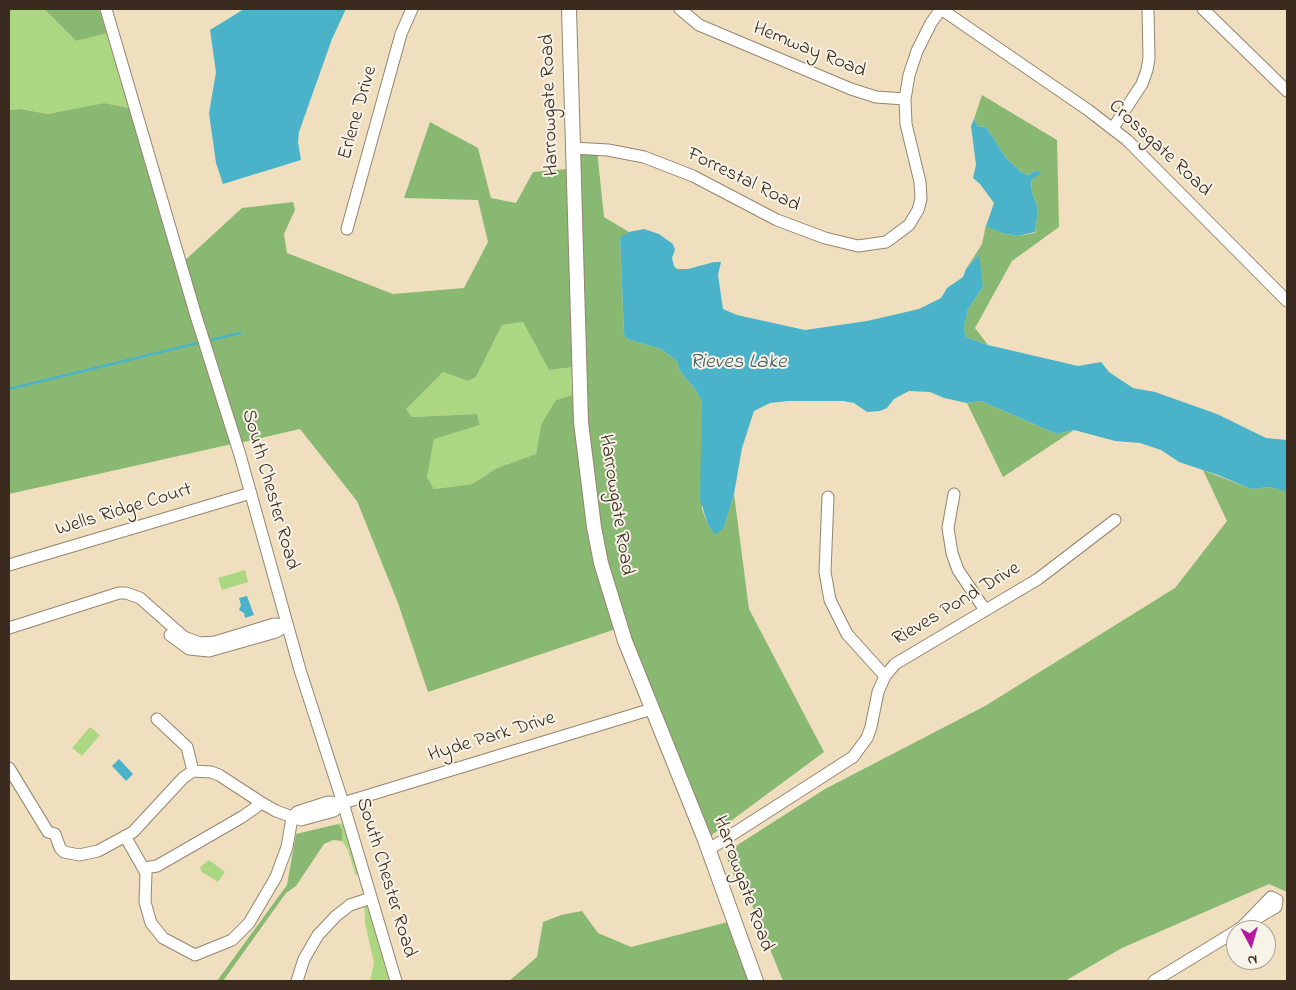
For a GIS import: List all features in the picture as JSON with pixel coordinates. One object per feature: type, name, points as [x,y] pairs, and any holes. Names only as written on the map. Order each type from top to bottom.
[{"type":"main road","name":"Harrowgate Road","points":[[568,9],[581,422],[589,493],[601,563],[612,604],[708,850],[756,981]]},
{"type":"street","name":"South Chester Road","points":[[106,9],[251,493],[287,625],[396,981]]},
{"type":"street","name":"Erlene Drive","points":[[347,229],[401,34],[412,9]]},
{"type":"street","name":"Hemway Road","points":[[680,9],[699,25],[851,89],[876,97],[905,99]]},
{"type":"street","points":[[905,99],[909,75],[917,51],[931,23],[941,9]]},
{"type":"street","name":"Crossgate Road","points":[[941,9],[1113,128],[1170,180],[1287,301]]},
{"type":"street","points":[[1113,128],[1142,84],[1147,70],[1149,58],[1148,9]]},
{"type":"street","points":[[1203,9],[1287,91]]},
{"type":"street","name":"Forrestal Road","points":[[573,148],[608,150],[644,157],[693,176],[777,220],[844,244],[866,246],[881,244],[895,237],[914,217],[921,191],[906,124],[905,99]]},
{"type":"street","name":"Wells Ridge Court","points":[[9,565],[251,493]]},
{"type":"street","points":[[954,494],[948,528],[952,554],[958,570],[985,610]]},
{"type":"street","points":[[828,497],[824,572],[830,600],[847,634],[885,676]]},
{"type":"street","name":"Rieves Pond Drive","points":[[708,850],[854,757],[872,727],[878,692],[885,676],[903,658],[1045,575],[1115,520]]},
{"type":"street","points":[[9,628],[96,602],[119,598],[131,601],[181,645],[198,651],[216,650],[276,632],[287,625]]},
{"type":"street","name":"Hyde Park Drive","points":[[292,818],[301,820],[334,811],[343,803],[652,708]]},
{"type":"street","points":[[157,718],[187,747],[193,771]]},
{"type":"street","points":[[9,768],[48,832],[56,834],[57,844],[64,852],[79,856],[98,851],[142,824],[183,778],[193,771],[211,772],[219,775],[262,803],[292,818],[287,847],[276,878],[250,923],[232,940],[195,955],[164,938],[157,931],[146,909],[144,868],[125,836]]},
{"type":"street","points":[[144,868],[157,866],[242,817],[262,803]]},
{"type":"street","points":[[297,981],[304,959],[318,935],[336,916],[350,905],[371,898]]},
{"type":"street","points":[[1154,981],[1226,936]]},
{"type":"green space","points":[[9,9],[44,9],[76,41],[107,33],[129,108],[104,103],[48,114],[22,109],[9,110]]},
{"type":"green space","points":[[44,9],[99,9],[107,33],[76,41]]},
{"type":"green space","points":[[982,95],[1057,140],[1059,227],[1012,261],[975,328],[988,345],[966,337],[964,328],[968,309],[983,287],[978,255],[966,269],[982,244],[986,225],[1002,233],[1017,236],[1035,233],[1038,209],[1032,192],[1031,180],[1040,173],[1038,170],[1027,175],[1020,171],[1007,159],[986,127],[978,126],[974,119]]},
{"type":"green space","points":[[104,103],[129,108],[232,444],[9,494],[9,110],[21,109],[48,114]]},
{"type":"green space","points":[[430,122],[478,148],[491,198],[516,203],[533,172],[567,169],[574,367],[549,370],[523,322],[502,325],[476,377],[468,381],[443,372],[406,409],[412,417],[477,414],[480,425],[434,439],[427,477],[434,489],[472,484],[497,468],[536,454],[541,425],[556,400],[574,395],[616,629],[428,692],[398,603],[357,501],[300,429],[239,443],[182,263],[242,208],[293,202],[295,210],[284,234],[287,253],[393,294],[464,288],[488,242],[478,200],[404,198]]},
{"type":"green space","points":[[573,148],[597,150],[604,217],[629,232],[620,239],[624,334],[627,339],[661,349],[677,361],[680,371],[695,389],[702,402],[702,509],[708,525],[715,534],[724,528],[734,494],[749,609],[824,752],[705,840],[625,641],[591,511]]},
{"type":"green space","points":[[523,322],[549,370],[574,367],[574,395],[541,425],[536,454],[497,468],[472,484],[434,489],[427,477],[434,438],[480,425],[477,414],[412,417],[406,409],[443,372],[468,381],[476,377],[502,325]]},
{"type":"green space","points":[[981,401],[1057,434],[1074,430],[1003,477],[967,403]]},
{"type":"green space","points":[[1203,470],[1251,489],[1270,487],[1287,492],[1287,892],[1269,884],[1122,948],[1065,981],[783,981],[752,905],[741,894],[725,853],[825,789],[985,706],[1175,588],[1227,521]]},
{"type":"green space","points":[[245,570],[248,582],[222,590],[218,578]]},
{"type":"green space","points":[[90,727],[100,735],[82,756],[72,748]]},
{"type":"green space","points":[[344,823],[360,876],[355,874],[348,850],[342,841],[342,829],[338,824]]},
{"type":"green space","points":[[338,824],[342,829],[342,841],[333,840],[324,844],[296,886],[286,893],[223,981],[217,981],[287,885],[296,834]]},
{"type":"green space","points":[[209,860],[225,872],[218,882],[202,872],[200,867]]},
{"type":"green space","points":[[367,894],[393,981],[370,981],[374,963],[365,923],[364,898]]},
{"type":"green space","points":[[582,911],[598,933],[631,947],[728,922],[750,981],[509,981],[537,957],[543,922],[561,915]]},
{"type":"water","points":[[244,9],[346,9],[332,39],[299,132],[298,142],[301,160],[223,184],[216,163],[209,113],[216,72],[210,30]]},
{"type":"water","points":[[974,119],[978,126],[986,127],[1007,159],[1020,171],[1027,175],[1038,170],[1041,173],[1031,180],[1032,192],[1038,209],[1035,232],[1017,236],[1002,233],[986,226],[994,203],[980,184],[973,178],[976,165],[971,126]]},
{"type":"water","name":"Rieves Lake","points":[[644,229],[659,234],[673,244],[675,250],[672,258],[677,269],[688,269],[721,262],[718,275],[723,309],[737,315],[805,330],[867,321],[919,309],[941,298],[947,288],[963,277],[966,269],[979,254],[983,287],[968,309],[964,328],[966,337],[988,345],[1078,366],[1101,362],[1109,372],[1133,388],[1155,392],[1217,414],[1266,438],[1287,440],[1287,492],[1270,487],[1251,489],[1218,475],[1179,462],[1161,450],[1140,443],[1115,441],[1074,430],[1057,434],[981,401],[967,403],[944,398],[930,392],[909,391],[894,399],[887,408],[880,411],[867,412],[854,403],[843,401],[788,401],[770,403],[754,411],[742,448],[734,494],[724,528],[715,535],[708,525],[700,499],[702,402],[695,389],[680,371],[677,361],[661,349],[627,339],[624,334],[620,238],[629,232]]},
{"type":"water","points":[[247,596],[254,615],[245,618],[244,613],[239,610],[241,605],[239,598]]},
{"type":"water","points":[[119,759],[133,774],[126,781],[112,766]]},
{"type":"waterway","points":[[211,340],[240,333]]},
{"type":"waterway","points":[[9,389],[198,343]]}]
